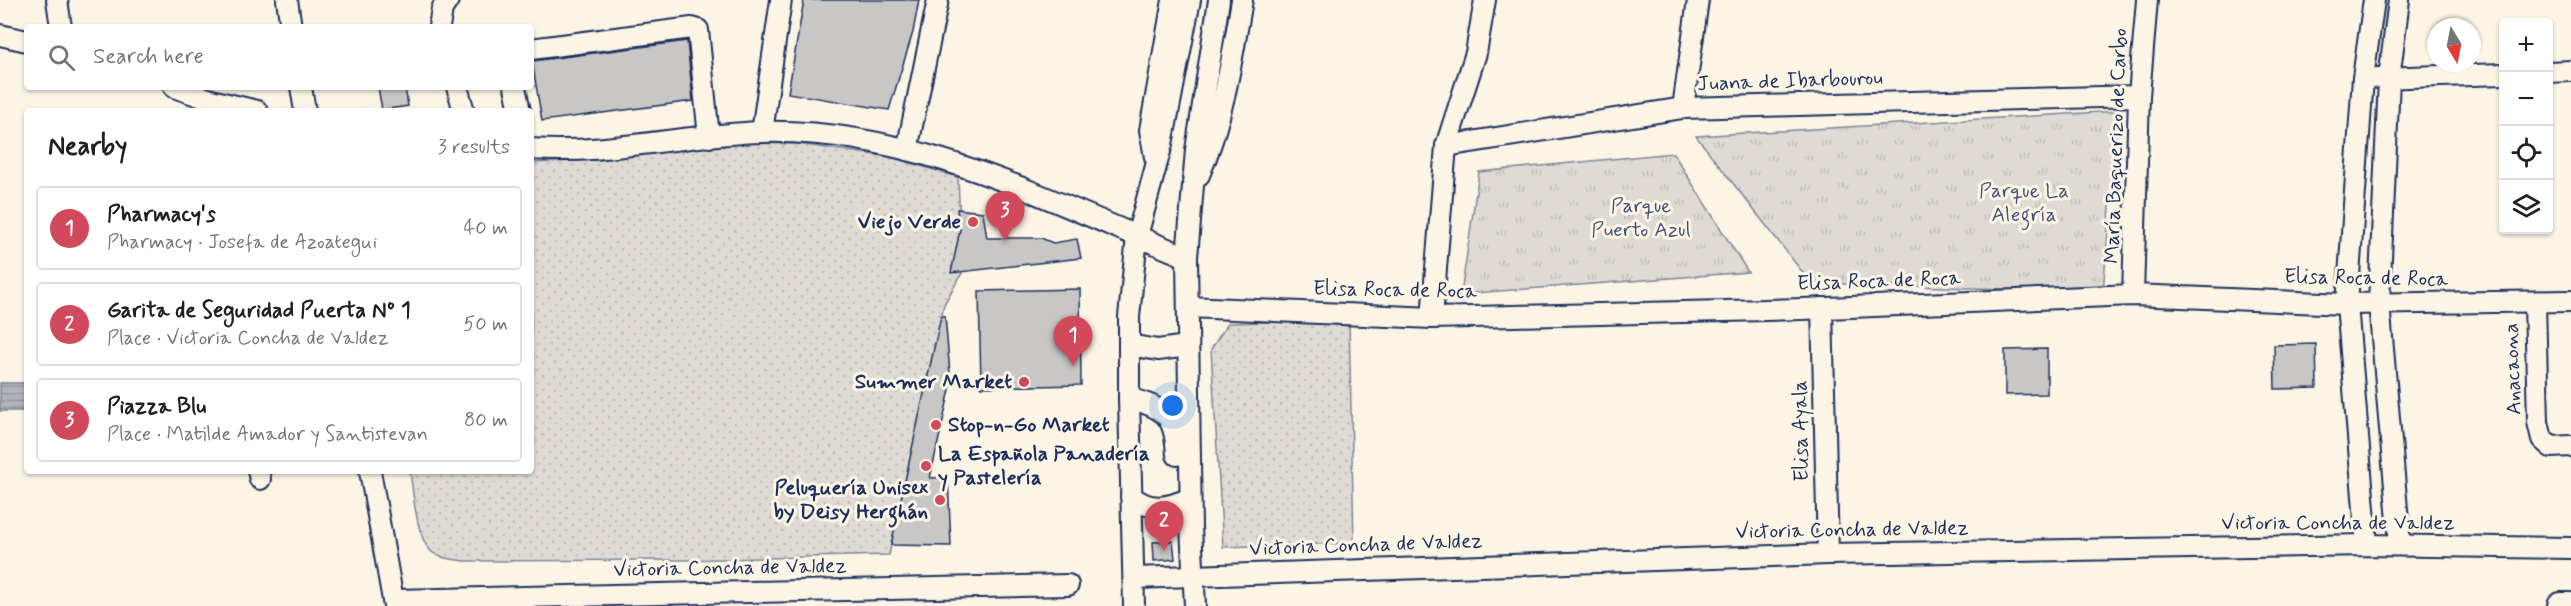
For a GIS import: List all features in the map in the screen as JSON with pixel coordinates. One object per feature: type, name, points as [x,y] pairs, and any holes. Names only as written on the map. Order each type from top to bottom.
[{"type":"street","points":[[57,0],[61,24]]},
{"type":"street","points":[[287,0],[291,24]]},
{"type":"street","points":[[440,24],[442,9],[448,0]]},
{"type":"street","points":[[762,132],[781,0]]},
{"type":"street","points":[[907,150],[938,0]]},
{"type":"street","points":[[1156,166],[1150,130],[1173,0]]},
{"type":"street","points":[[1134,606],[1129,317],[1137,237],[1156,166],[1190,0]]},
{"type":"street","points":[[1196,606],[1192,575],[1187,257],[1197,139],[1219,0]]},
{"type":"street","points":[[1192,192],[1210,149],[1230,68],[1242,0]]},
{"type":"street","points":[[1432,318],[1446,146],[1476,53],[1485,0]]},
{"type":"street","points":[[1683,108],[1698,0]]},
{"type":"street","name":"María Baquerizo de Carbo","points":[[2133,295],[2139,96],[2147,0]]},
{"type":"street","points":[[2367,545],[2347,304],[2363,78],[2374,0]]},
{"type":"street","points":[[2399,0],[2389,79],[2379,303],[2400,544]]},
{"type":"street","points":[[534,49],[692,28],[698,30],[709,137]]},
{"type":"street","points":[[0,36],[24,40]]},
{"type":"street","points":[[2553,72],[2571,71]]},
{"type":"street","points":[[2363,78],[2499,74]]},
{"type":"street","points":[[180,90],[211,106],[229,108]]},
{"type":"street","points":[[302,90],[304,108]]},
{"type":"street","points":[[458,90],[463,108]]},
{"type":"street","points":[[516,90],[519,108]]},
{"type":"street","name":"Juana de Ibarbourou","points":[[1446,146],[1683,108],[2139,96]]},
{"type":"street","points":[[534,149],[575,150],[762,132],[841,137],[944,159],[1071,206],[1137,237],[1187,257]]},
{"type":"street","name":"Elisa Roca de Roca","points":[[1188,307],[1432,318],[1822,308],[2133,295],[2347,304],[2571,301]]},
{"type":"street","name":"Anacaona","points":[[2535,302],[2538,422],[2542,439],[2551,447],[2571,446]]},
{"type":"street","name":"Elisa Ayala","points":[[1822,308],[1828,554]]},
{"type":"street","points":[[1129,345],[1158,350],[1187,346]]},
{"type":"street","points":[[1129,398],[1153,408],[1172,421],[1177,434],[1178,474],[1190,493]]},
{"type":"street","points":[[371,474],[393,603]]},
{"type":"street","points":[[1131,496],[1141,504],[1158,508],[1174,505],[1190,493]]},
{"type":"street","name":"Victoria Concha de Valdez","points":[[1134,578],[1828,554],[2400,544],[2571,548]]},
{"type":"street","name":"Victoria Concha de Valdez","points":[[393,603],[1068,585]]},
{"type":"street","points":[[2561,606],[2571,606]]},
{"type":"green space","name":"Parque La Alegría","points":[[2118,111],[2103,292],[1811,283],[1696,136]]},
{"type":"green space","points":[[730,143],[798,144],[890,157],[958,177],[962,273],[944,304],[889,555],[682,560],[464,561],[436,555],[429,549],[418,523],[410,474],[534,474],[534,163],[597,160]]},
{"type":"green space","name":"Parque Puerto Azul","points":[[1673,153],[1748,272],[1461,294],[1479,172]]},
{"type":"green space","points":[[1349,320],[1354,543],[1223,547],[1211,349],[1228,323]]},
{"type":"shaded area","points":[[0,383],[24,383],[24,411],[0,411]]},
{"type":"building","points":[[804,0],[919,0],[913,32],[889,110],[788,93]]},
{"type":"building","points":[[687,41],[693,101],[542,121],[534,61]]},
{"type":"building","points":[[379,90],[405,90],[408,106],[382,108]]},
{"type":"building","points":[[957,209],[983,212],[987,238],[1041,238],[1053,243],[1077,239],[1081,258],[951,273],[960,230]]},
{"type":"building","points":[[1080,289],[1081,385],[981,387],[979,291]]},
{"type":"building","points":[[941,316],[945,316],[951,385],[930,478],[948,477],[951,546],[891,545]]},
{"type":"building","points":[[2316,344],[2317,388],[2275,389],[2274,345]]},
{"type":"building","points":[[2047,349],[2047,394],[2005,395],[2005,350]]},
{"type":"building","points":[[1173,541],[1175,559],[1154,561],[1153,542]]},
{"type":"place","name":"Viejo Verde","points":[[973,222]]},
{"type":"place","name":"Piazza Blu","points":[[1005,241]]},
{"type":"place","name":"Pharmacy's","points":[[1073,366]]},
{"type":"place","name":"Summer Market","points":[[1024,382]]},
{"type":"place","name":"Stop-n-Go Market","points":[[936,425]]},
{"type":"place","name":"La Española Panadería y Pastelería","points":[[926,466]]},
{"type":"place","name":"Peluquería Unisex by Deisy Herghán","points":[[940,500]]},
{"type":"place","name":"Garita de Seguridad Puerta Nº 1","points":[[1164,551]]}]
